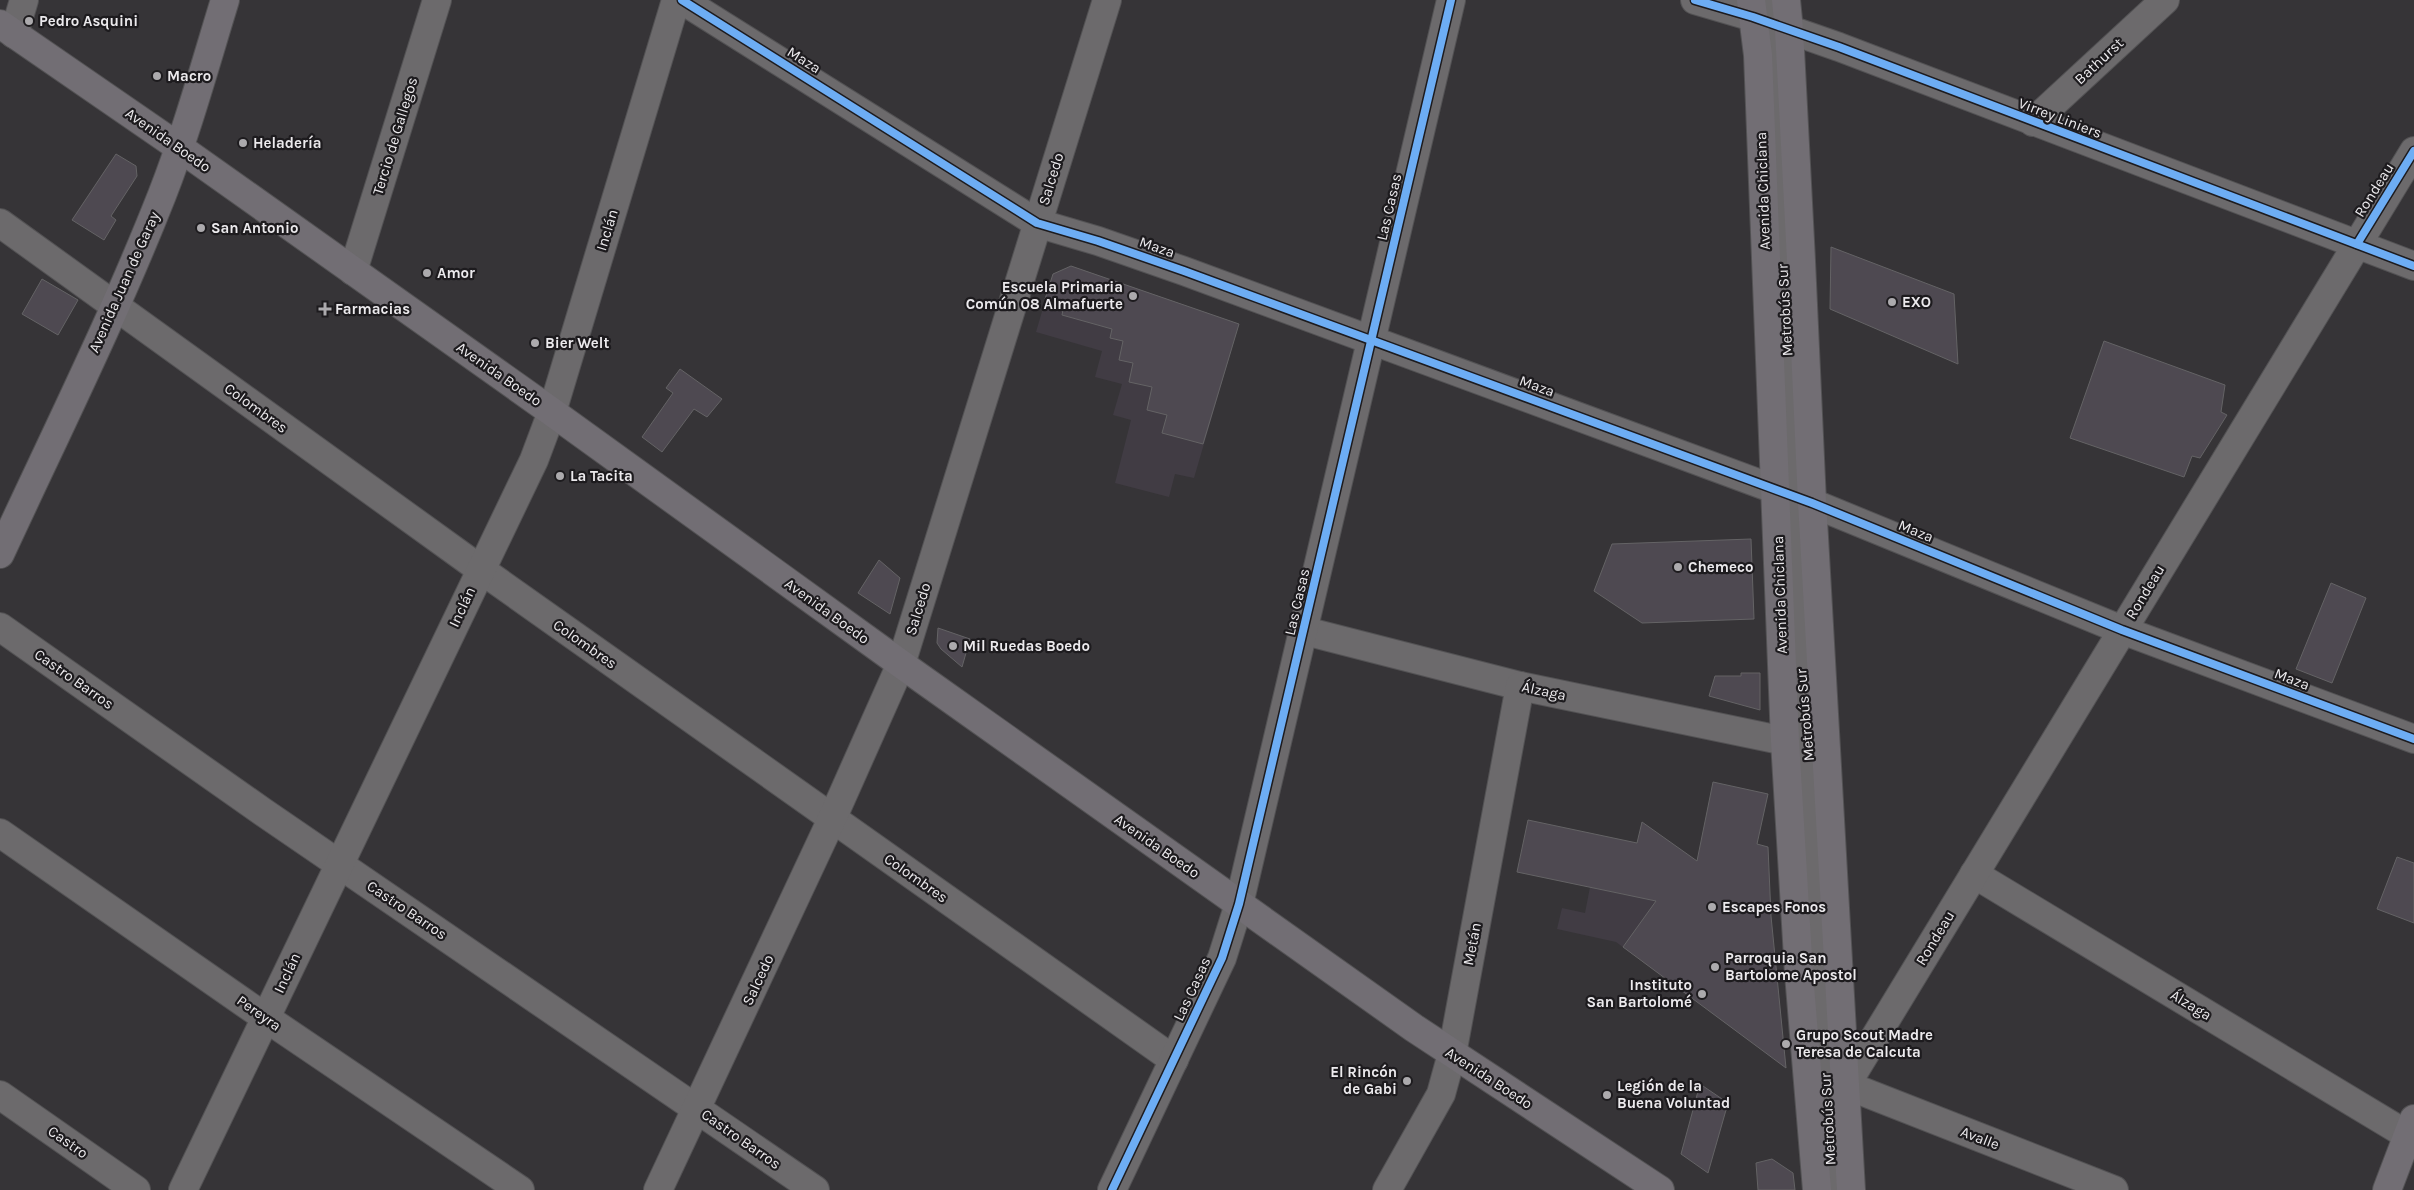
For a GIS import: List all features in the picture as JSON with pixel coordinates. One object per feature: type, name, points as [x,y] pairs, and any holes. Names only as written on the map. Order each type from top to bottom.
[{"type":"main road","name":"Avenida Juan de Garay","points":[[0,554],[115,307],[180,148],[224,0]]},
{"type":"main road","name":"Avenida Chiclana","points":[[1786,0],[1765,14],[1758,55],[1794,496],[1837,971],[1846,1085],[1851,1190]]},
{"type":"main road","name":"Avenida Chiclana","points":[[1765,14],[1807,356],[1794,496],[1785,741],[1799,974],[1817,1190]]},
{"type":"main road","name":"Avenida Boedo","points":[[7,29],[180,148],[552,412],[1238,904],[1452,1054],[1660,1190]]},
{"type":"main road","points":[[2387,1190],[2412,1132]]},
{"type":"street","points":[[7,29],[24,0]]},
{"type":"street","name":"Tercio de Gallegos","points":[[353,271],[437,0]]},
{"type":"street","name":"Inclán","points":[[184,1190],[480,569],[534,460],[552,412],[676,0]]},
{"type":"street","name":"Maza","points":[[682,0],[1037,223],[1098,241],[1372,339],[1794,496],[2122,630],[2414,739]]},
{"type":"street","name":"Salcedo","points":[[658,1190],[832,819],[901,664],[1107,0]]},
{"type":"street","name":"Las Casas","points":[[1112,1190],[1222,958],[1238,904],[1305,630],[1451,0]]},
{"type":"street","name":"Virrey Liniers","points":[[1695,0],[1765,14],[2033,122],[2414,266]]},
{"type":"street","name":"Bathurst","points":[[2033,122],[2165,0]]},
{"type":"street","name":"Rondeau","points":[[1846,1085],[2414,151]]},
{"type":"street","name":"Colombres","points":[[0,223],[480,569],[1174,1060]]},
{"type":"street","name":"Metrobús Sur","points":[[1794,496],[1802,708],[1810,767],[1832,1190]]},
{"type":"street","name":"Castro Barros","points":[[0,627],[340,864],[815,1190]]},
{"type":"street","name":"Álzaga","points":[[1305,630],[1520,686],[1785,741]]},
{"type":"street","name":"Metán","points":[[1387,1190],[1440,1094],[1452,1054],[1520,686]]},
{"type":"street","name":"Pereyra","points":[[0,833],[266,1018],[520,1190]]},
{"type":"street","name":"Álzaga","points":[[1974,874],[2412,1132]]},
{"type":"street","name":"Avalle","points":[[1846,1085],[2114,1190]]},
{"type":"street","name":"Castro","points":[[0,1095],[136,1190]]},
{"type":"shaded area","points":[[1072,266],[1239,324],[1194,478],[1175,474],[1169,497],[1115,483],[1131,420],[1113,415],[1122,384],[1095,377],[1102,351],[1036,332],[1053,274]]},
{"type":"shaded area","name":"Instituto San Bartolomé","points":[[1630,880],[1657,900],[1651,945],[1784,1041],[1786,1068],[1616,942],[1557,929],[1562,908],[1585,913],[1590,887],[1626,895]]},
{"type":"building","points":[[116,154],[136,166],[137,176],[111,216],[116,220],[104,240],[72,220]]},
{"type":"building","name":"EXO","points":[[1831,247],[1954,294],[1958,364],[1830,309]]},
{"type":"building","points":[[1071,266],[1239,324],[1203,444],[1162,433],[1167,415],[1147,410],[1152,387],[1129,382],[1133,363],[1119,360],[1123,341],[1110,338],[1112,329],[1062,315],[1064,305],[1045,299],[1053,274]]},
{"type":"building","points":[[42,279],[78,300],[58,335],[22,314]]},
{"type":"building","points":[[2104,341],[2225,385],[2221,412],[2227,415],[2200,458],[2192,456],[2184,477],[2070,438]]},
{"type":"building","points":[[680,369],[722,399],[707,417],[694,409],[662,452],[642,437],[673,393],[666,388]]},
{"type":"building","name":"Chemeco","points":[[1751,539],[1754,619],[1642,623],[1594,591],[1612,544]]},
{"type":"building","points":[[879,560],[900,578],[890,614],[858,593]]},
{"type":"building","points":[[2331,583],[2366,598],[2332,683],[2296,669]]},
{"type":"building","name":"Mil Ruedas Boedo","points":[[938,628],[970,639],[962,667],[941,649],[937,643]]},
{"type":"building","points":[[1741,673],[1760,673],[1760,710],[1709,696],[1715,676],[1741,676]]},
{"type":"building","points":[[1713,782],[1768,794],[1757,844],[1768,847],[1771,916],[1786,1068],[1623,947],[1656,901],[1517,872],[1528,820],[1637,843],[1642,822],[1697,861]]},
{"type":"building","points":[[2397,857],[2414,863],[2414,923],[2377,909]]},
{"type":"building","points":[[1700,1084],[1728,1103],[1708,1173],[1681,1154]]},
{"type":"building","points":[[1772,1159],[1793,1173],[1795,1190],[1758,1190],[1756,1163]]},
{"type":"cycle path","points":[[682,0],[1037,223],[1098,241],[1184,271],[1812,503],[2122,630],[2414,739]]},
{"type":"cycle path","points":[[1112,1190],[1222,958],[1239,904],[1451,0]]},
{"type":"cycle path","points":[[1695,0],[1753,17],[1839,47],[2414,266]]},
{"type":"cycle path","points":[[2357,244],[2414,151]]},
{"type":"place","name":"Pedro Asquini","points":[[29,21]]},
{"type":"place","name":"Macro","points":[[157,76]]},
{"type":"place","name":"Heladería","points":[[243,143]]},
{"type":"place","name":"San Antonio","points":[[201,228]]},
{"type":"place","name":"Amor","points":[[427,273]]},
{"type":"place","name":"Escuela Primaria Común 08 Almafuerte","points":[[1133,296]]},
{"type":"place","name":"EXO","points":[[1892,302]]},
{"type":"place","name":"Farmacias","points":[[325,309]]},
{"type":"place","name":"Bier Welt","points":[[535,343]]},
{"type":"place","name":"La Tacita","points":[[560,476]]},
{"type":"place","name":"Chemeco","points":[[1678,567]]},
{"type":"place","name":"Mil Ruedas Boedo","points":[[953,646]]},
{"type":"place","name":"Escapes Fonos","points":[[1712,907]]},
{"type":"place","name":"Parroquia San Bartolome Apostol","points":[[1715,967]]},
{"type":"place","name":"Instituto San Bartolomé","points":[[1702,994]]},
{"type":"place","name":"Grupo Scout Madre Teresa de Calcuta","points":[[1786,1044]]},
{"type":"place","name":"El Rincón de Gabi","points":[[1407,1081]]},
{"type":"place","name":"Legión de la Buena Voluntad","points":[[1607,1095]]}]
